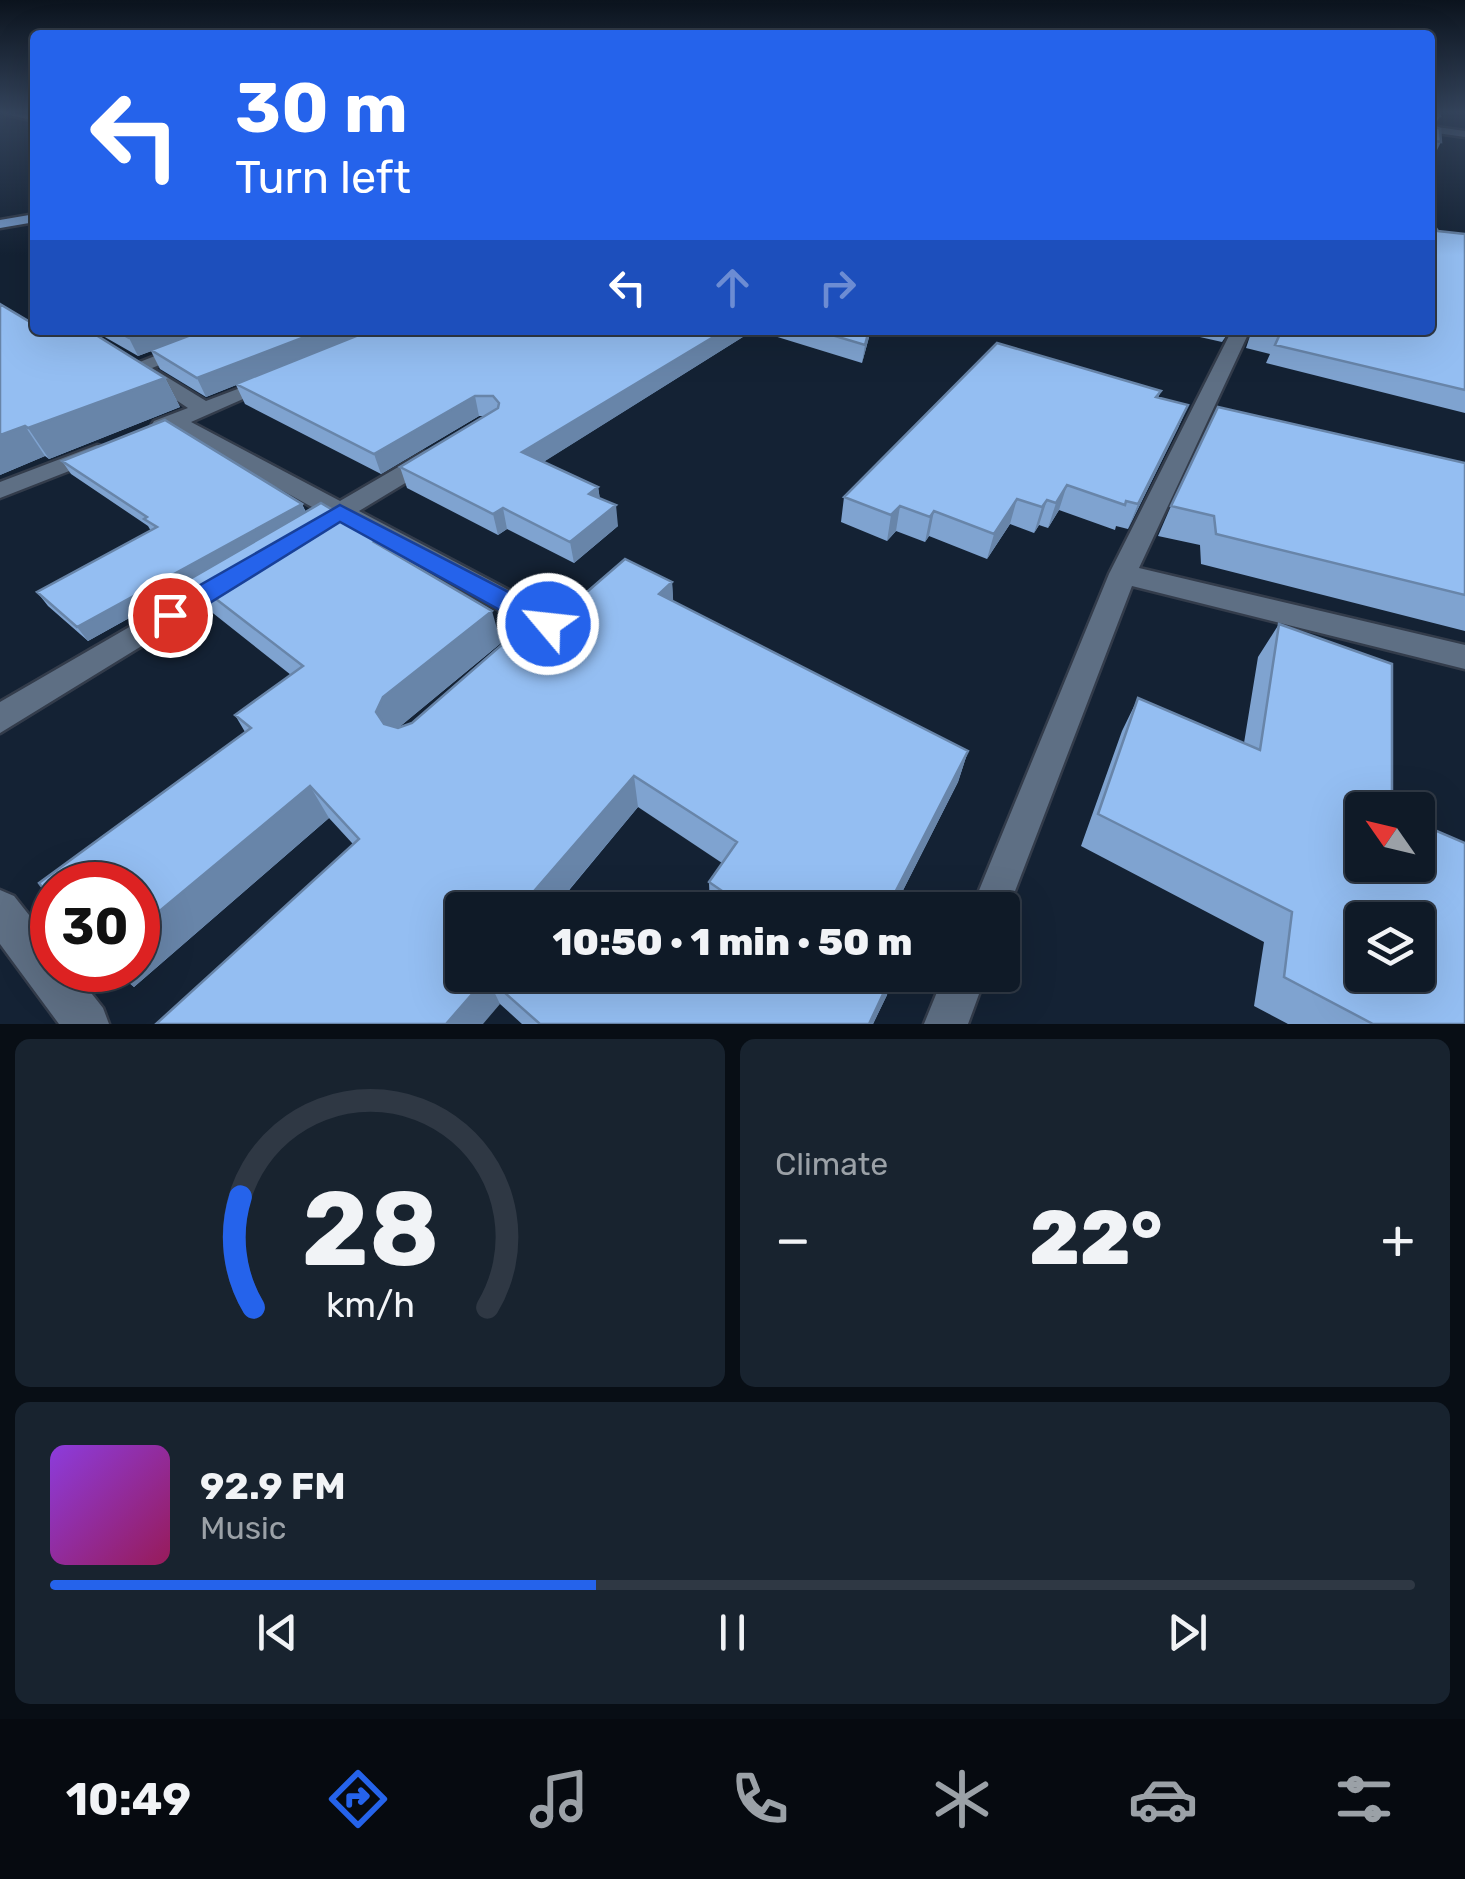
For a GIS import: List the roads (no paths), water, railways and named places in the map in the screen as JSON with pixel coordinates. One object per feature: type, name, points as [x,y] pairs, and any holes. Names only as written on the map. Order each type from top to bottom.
[{"type":"main road","points":[[0,224],[30,219]]},
{"type":"street","points":[[204,409],[130,363],[222,335]]},
{"type":"street","points":[[997,892],[1122,574],[1239,335]]},
{"type":"street","points":[[0,491],[294,373]]},
{"type":"street","points":[[173,422],[548,624],[493,672]]},
{"type":"street","points":[[306,532],[456,443]]},
{"type":"street","points":[[0,719],[255,564]]},
{"type":"street","points":[[1122,574],[1465,658]]},
{"type":"street","points":[[0,910],[87,1024]]},
{"type":"street","points":[[946,1024],[958,992]]}]
